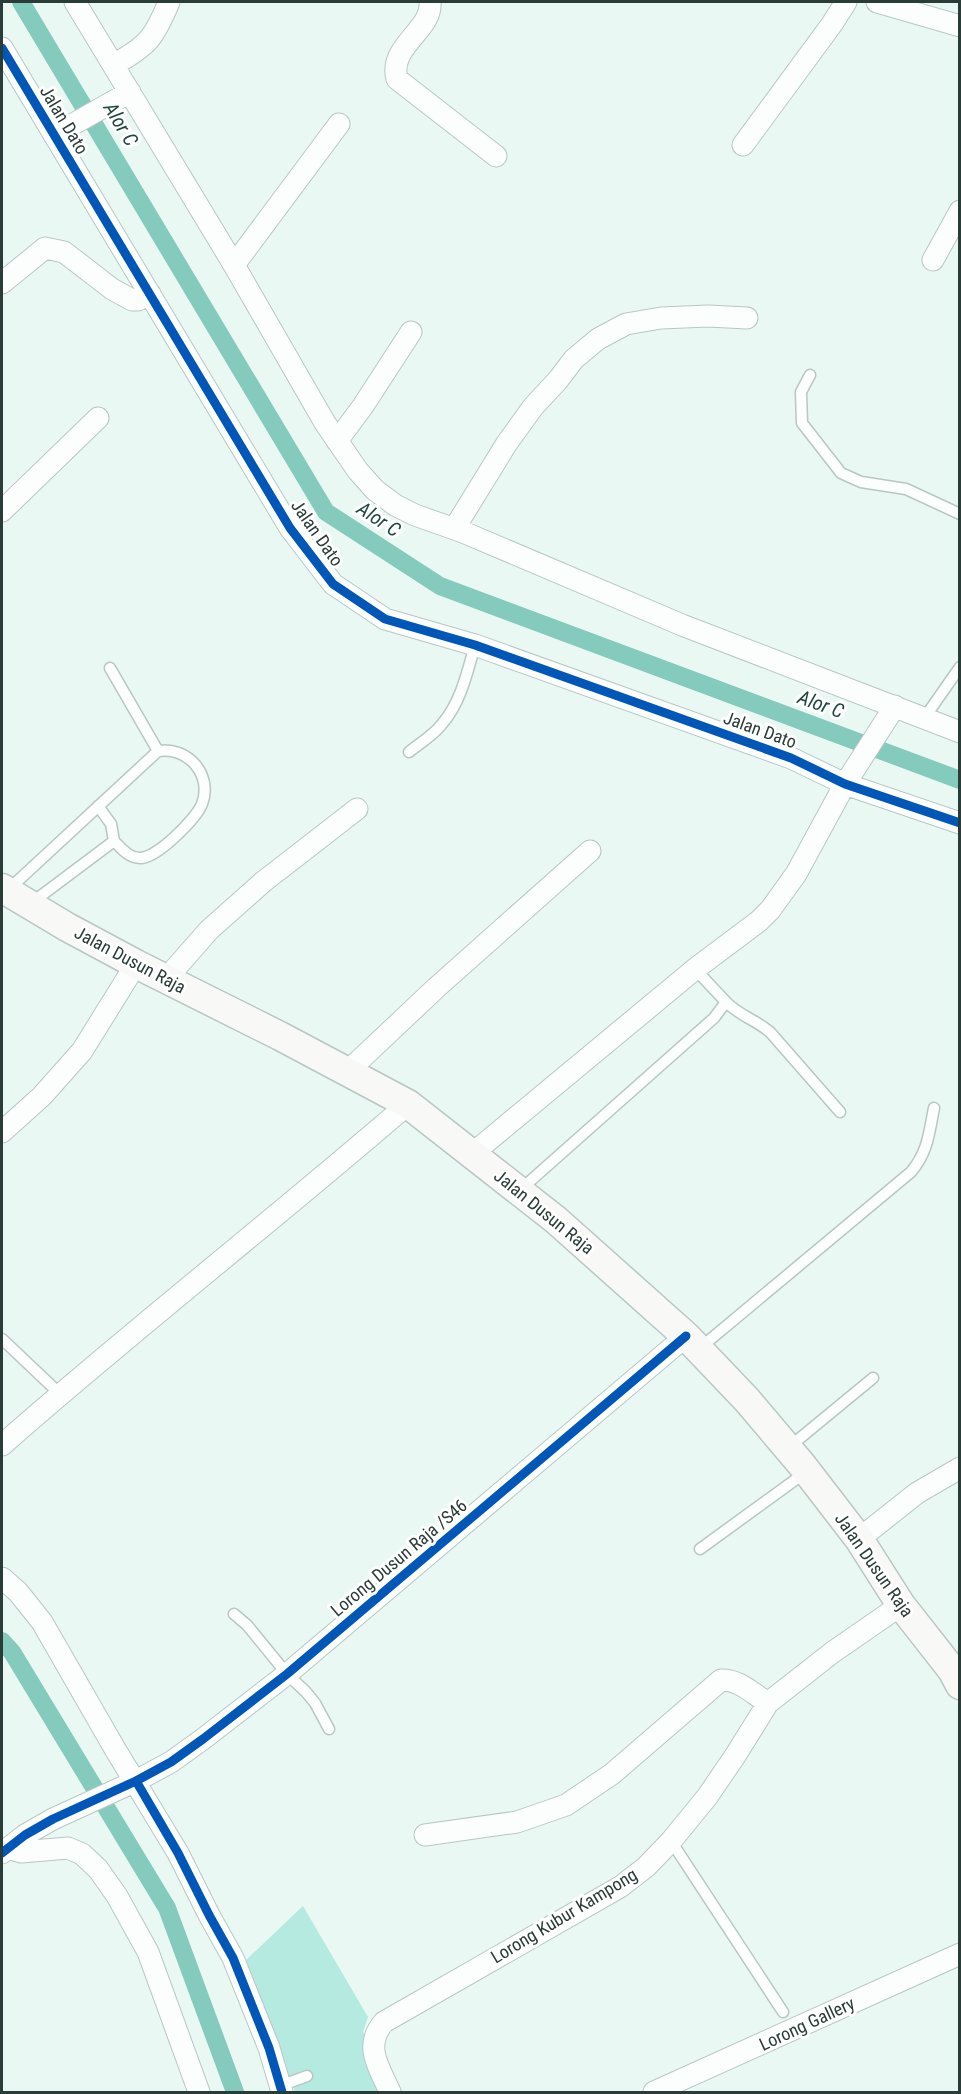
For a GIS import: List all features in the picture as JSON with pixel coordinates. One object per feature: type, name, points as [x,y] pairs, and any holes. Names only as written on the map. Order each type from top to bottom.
[{"type":"main road","name":"Jalan Dusun Raja","points":[[12,894],[136,964],[408,1104],[556,1220],[692,1342],[747,1400],[859,1539],[901,1605],[957,1670]]},
{"type":"street","points":[[75,2],[113,65],[126,94],[234,265],[337,441],[375,490],[395,506],[415,515],[892,710],[925,717],[960,732]]},
{"type":"street","points":[[113,65],[136,53],[149,41],[169,2]]},
{"type":"street","points":[[430,2],[430,12],[396,61],[397,79],[496,156]]},
{"type":"street","points":[[743,145],[846,2]]},
{"type":"street","points":[[876,2],[960,26]]},
{"type":"street","name":"Jalan Dato","points":[[2,48],[291,528],[333,584],[385,619],[475,645],[791,758],[960,823]]},
{"type":"street","points":[[55,135],[126,94]]},
{"type":"street","points":[[234,265],[339,124]]},
{"type":"street","points":[[933,260],[960,211]]},
{"type":"street","points":[[2,283],[45,248],[64,252],[112,289],[132,300],[138,300],[150,294]]},
{"type":"street","points":[[454,529],[507,443],[533,407],[574,359],[598,339],[626,324],[661,318],[708,316],[747,318]]},
{"type":"street","points":[[337,441],[363,406],[411,332]]},
{"type":"street","points":[[2,511],[98,418]]},
{"type":"street","points":[[472,1154],[695,969],[759,921],[770,910],[796,874],[847,781],[892,710]]},
{"type":"street","points":[[166,979],[209,930],[263,882],[357,809]]},
{"type":"street","points":[[347,1072],[436,988],[590,851]]},
{"type":"street","points":[[2,1132],[42,1096],[82,1052],[136,964]]},
{"type":"street","points":[[2,1445],[408,1104]]},
{"type":"street","name":"Lorong Dusun Raja /S46","points":[[5,1850],[25,1835],[171,1762],[287,1674],[692,1342]]},
{"type":"street","points":[[859,1539],[917,1493],[960,1467]]},
{"type":"street","points":[[2,1578],[18,1592],[42,1622],[115,1749],[128,1785],[178,1853],[233,1958],[269,2048],[281,2089]]},
{"type":"street","name":"Lorong Kubur Kampong","points":[[390,2092],[376,2061],[373,2045],[376,2031],[384,2022],[620,1887],[646,1867],[707,1797],[768,1703],[833,1652],[901,1605]]},
{"type":"street","points":[[425,1835],[517,1822],[566,1805],[612,1774],[721,1680],[737,1683],[768,1703]]},
{"type":"street","points":[[5,1850],[21,1852],[68,1848],[82,1854],[98,1869],[117,1896],[148,1952],[200,2092]]},
{"type":"street","name":"Lorong Gallery","points":[[654,2092],[960,1954]]},
{"type":"lane","points":[[810,375],[801,392],[802,423],[841,473],[861,482],[906,489],[960,514]]},
{"type":"lane","points":[[409,752],[441,726],[453,710],[461,692],[475,645]]},
{"type":"lane","points":[[925,717],[960,667]]},
{"type":"lane","points":[[110,668],[158,751]]},
{"type":"lane","points":[[12,894],[98,806],[158,751],[170,749],[186,755],[197,765],[205,789],[202,804],[191,821],[171,840],[145,858],[132,857],[114,841],[110,821],[98,806]]},
{"type":"lane","points":[[12,894],[114,841]]},
{"type":"lane","points":[[695,969],[738,1014],[756,1022],[770,1032],[840,1112]]},
{"type":"lane","points":[[519,1191],[714,1018],[726,1002]]},
{"type":"lane","points":[[692,1342],[911,1172],[921,1160],[926,1147],[934,1108]]},
{"type":"lane","points":[[2,1339],[60,1394]]},
{"type":"lane","points":[[787,1448],[873,1378]]},
{"type":"lane","points":[[700,1549],[807,1472]]},
{"type":"lane","points":[[234,1614],[247,1625],[287,1674],[315,1702],[329,1730]]},
{"type":"lane","points":[[671,1840],[783,2012]]},
{"type":"lane","points":[[281,2089],[307,2076]]},
{"type":"green space","points":[[303,1906],[368,2017],[363,2032],[387,2092],[295,2092],[246,1960]]},
{"type":"waterway","name":"Alor C","points":[[21,2],[326,512],[440,586],[960,780]]},
{"type":"waterway","points":[[2,1641],[12,1652],[167,1908],[235,2092]]},
{"type":"cycle path","points":[[2,48],[290,528],[333,584],[385,619],[475,645],[791,758],[845,784],[960,823]]},
{"type":"cycle path","points":[[2,1853],[25,1835],[53,1819],[136,1781],[171,1762],[203,1739],[287,1674],[686,1336]]},
{"type":"cycle path","points":[[136,1781],[178,1853],[233,1958],[269,2048],[282,2092]]}]
